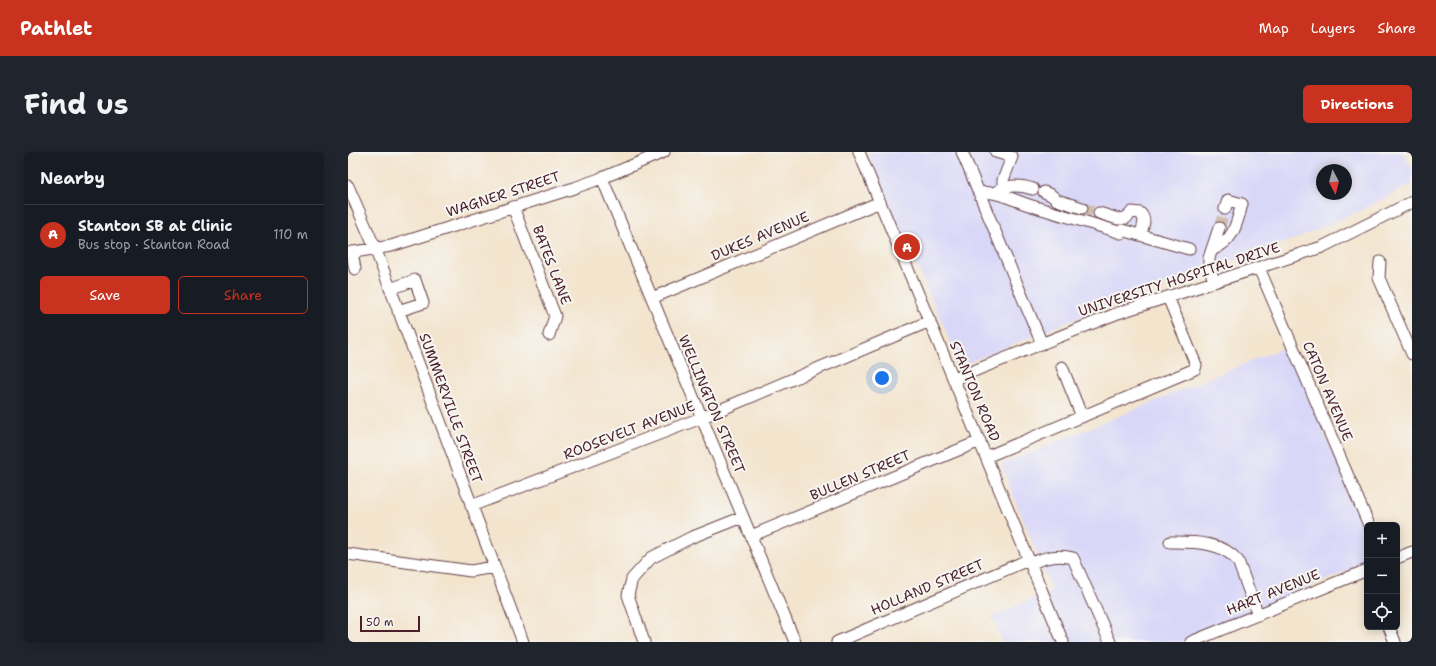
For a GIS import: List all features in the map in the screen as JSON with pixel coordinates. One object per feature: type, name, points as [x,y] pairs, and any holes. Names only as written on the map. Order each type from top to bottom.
[{"type":"street","name":"WAGNER STREET","points":[[350,252],[391,246],[602,178],[664,152]]},
{"type":"street","name":"STANTON ROAD","points":[[859,152],[1063,642]]},
{"type":"street","points":[[962,152],[1042,344]]},
{"type":"street","points":[[996,152],[1012,157],[998,191]]},
{"type":"street","name":"WELLINGTON STREET","points":[[602,178],[795,642]]},
{"type":"street","name":"SUMMERVILLE STREET","points":[[348,186],[375,248],[523,642]]},
{"type":"street","points":[[979,193],[998,191],[1018,186],[1051,195],[1057,200],[1082,208]]},
{"type":"street","points":[[998,191],[1029,205],[1121,233],[1122,230],[1189,249]]},
{"type":"street","points":[[1212,250],[1227,242],[1236,228],[1242,204],[1228,200],[1225,209]]},
{"type":"street","name":"DUKES AVENUE","points":[[652,298],[880,202]]},
{"type":"street","name":"UNIVERSITY HOSPITAL DRIVE","points":[[954,379],[1111,316],[1322,247],[1412,202]]},
{"type":"street","name":"BATES LANE","points":[[513,207],[556,316],[549,335]]},
{"type":"street","points":[[1099,213],[1118,219],[1126,218],[1132,212],[1140,213],[1143,216],[1144,221],[1140,235]]},
{"type":"street","points":[[1214,282],[1209,264],[1209,258],[1219,228]]},
{"type":"street","points":[[350,252],[355,269]]},
{"type":"street","points":[[1380,262],[1379,278],[1412,354]]},
{"type":"street","name":"CATON AVENUE","points":[[1259,268],[1368,522]]},
{"type":"street","points":[[390,289],[415,280],[423,303],[398,311]]},
{"type":"street","points":[[986,457],[1196,369],[1196,365],[1168,297]]},
{"type":"street","name":"ROOSEVELT AVENUE","points":[[471,506],[701,418],[930,321]]},
{"type":"street","points":[[1062,367],[1074,393],[1082,417]]},
{"type":"street","name":"BULLEN STREET","points":[[751,536],[980,441]]},
{"type":"street","points":[[644,642],[628,595],[632,579],[651,558],[690,538],[744,517]]},
{"type":"street","points":[[1170,542],[1194,542],[1212,545],[1224,549],[1232,554],[1238,561],[1258,615]]},
{"type":"street","points":[[1400,557],[1412,552]]},
{"type":"street","points":[[348,554],[470,571],[494,567]]},
{"type":"street","name":"HOLLAND STREET","points":[[837,642],[1029,562],[1041,558],[1065,555],[1074,558],[1110,642]]},
{"type":"street","name":"HART AVENUE","points":[[1191,642],[1364,573]]},
{"type":"street","points":[[1390,630],[1395,642]]},
{"type":"shaded area","points":[[868,152],[1403,152],[1412,170],[1412,184],[1360,211],[1295,239],[1128,297],[963,365],[960,363],[905,240]]},
{"type":"shaded area","points":[[1288,346],[1364,526],[1364,564],[1179,642],[1003,642],[992,616],[1052,591],[1001,465]]},
{"type":"tunnel","points":[[1082,208],[1099,213]]},
{"type":"tunnel","points":[[1219,228],[1225,209]]},
{"type":"place","name":"Stanton SB at Clinic","points":[[907,247]]}]
